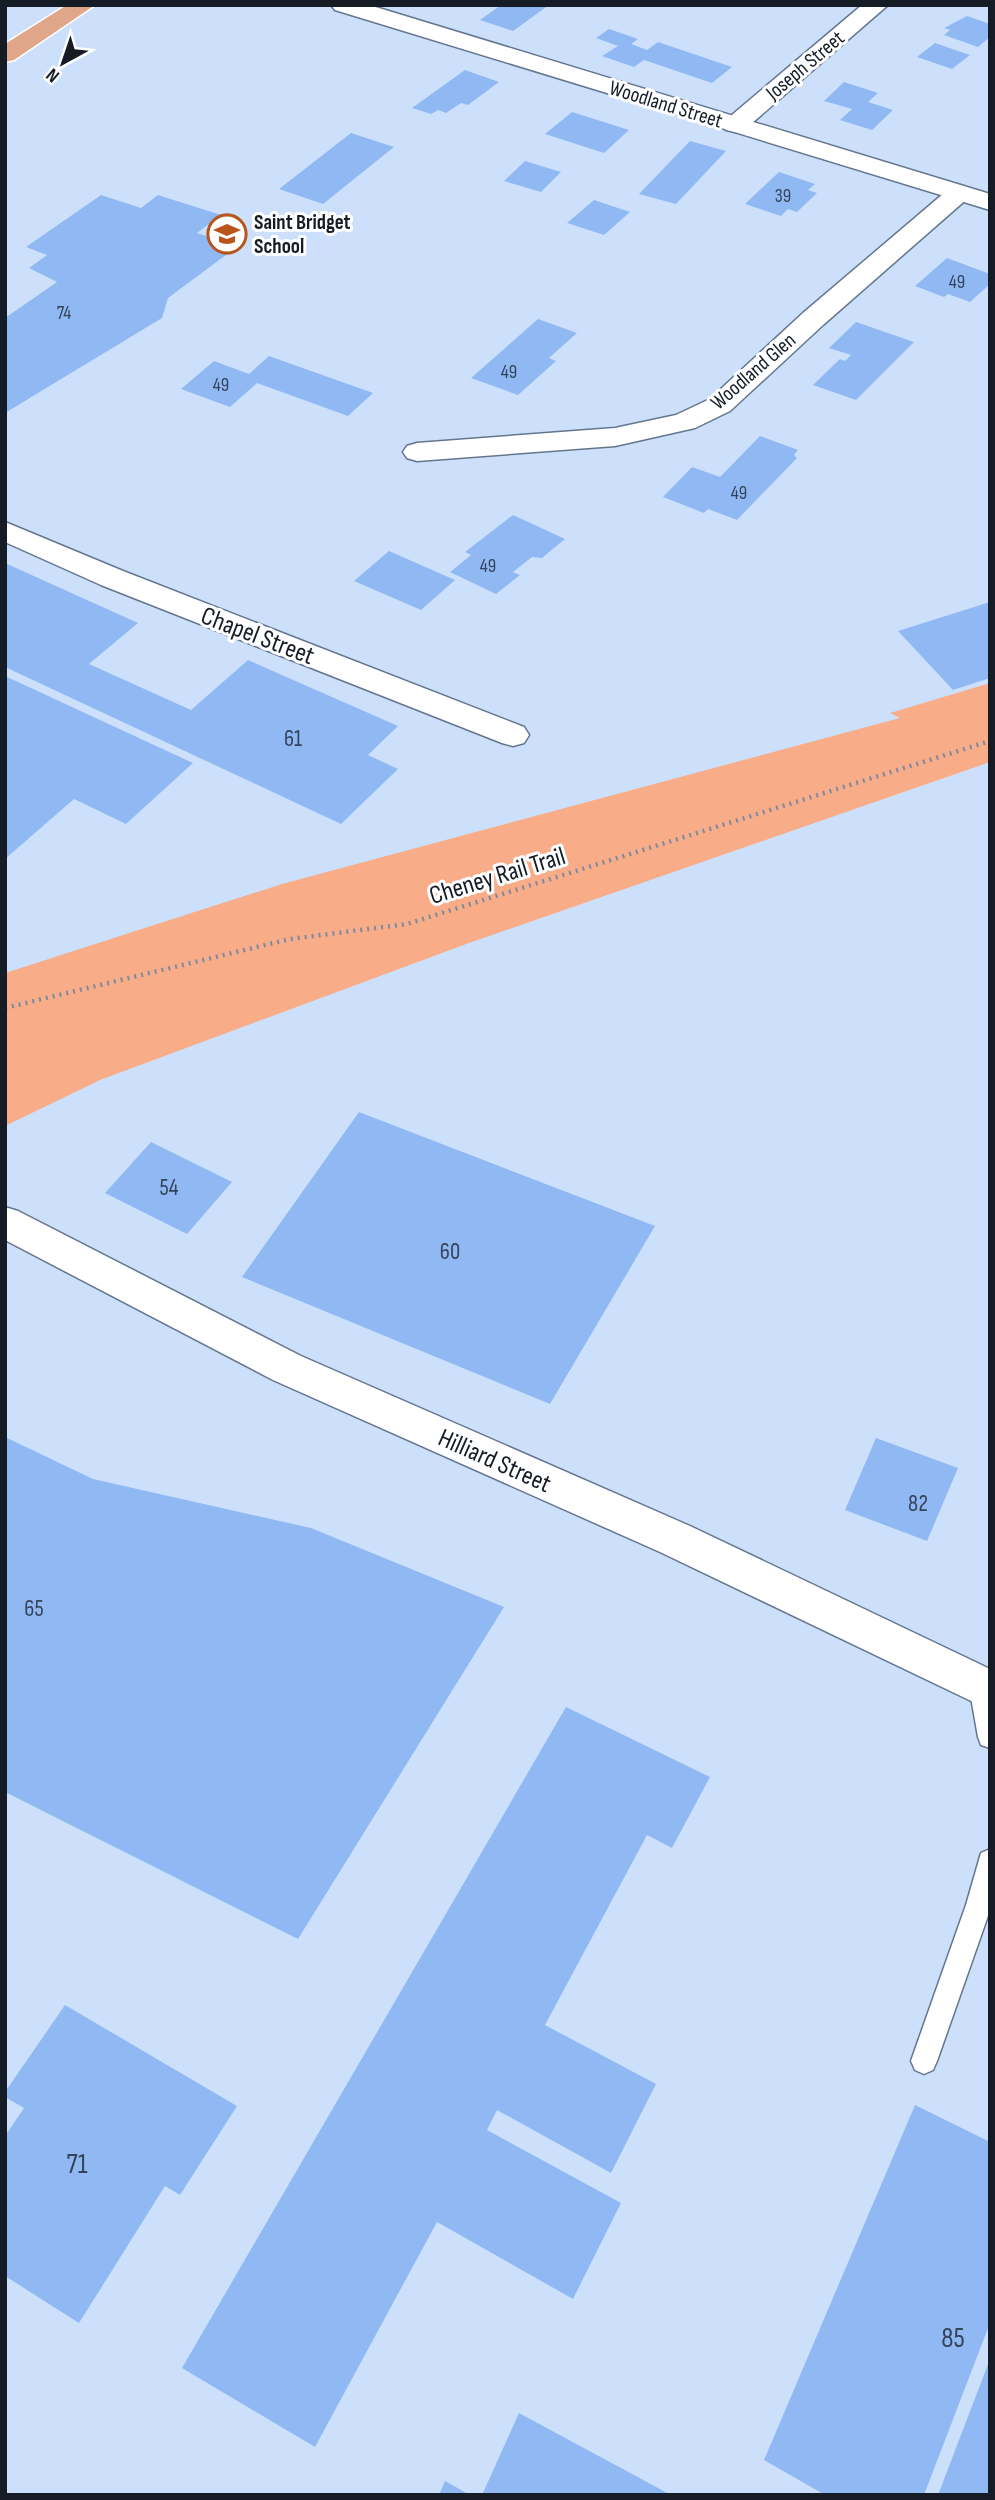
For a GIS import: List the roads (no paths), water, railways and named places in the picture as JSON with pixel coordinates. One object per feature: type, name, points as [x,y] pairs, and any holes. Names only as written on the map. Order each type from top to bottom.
[{"type":"main road","points":[[5,55],[83,5]]},
{"type":"street","name":"Woodland Street","points":[[343,5],[990,202]]},
{"type":"street","name":"Joseph Street","points":[[735,125],[876,5]]},
{"type":"street","name":"Woodland Glen","points":[[417,452],[615,438],[685,422],[720,405],[813,319],[959,193]]},
{"type":"street","name":"Chapel Street","points":[[5,531],[112,578],[513,735]]},
{"type":"street","name":"Hilliard Street","points":[[5,1222],[287,1368],[675,1539],[985,1688]]},
{"type":"lane","points":[[985,1688],[990,1737]]},
{"type":"lane","points":[[923,2061],[984,1908],[990,1861]]},
{"type":"place","name":"Saint Bridget School","points":[[227,234]]}]
